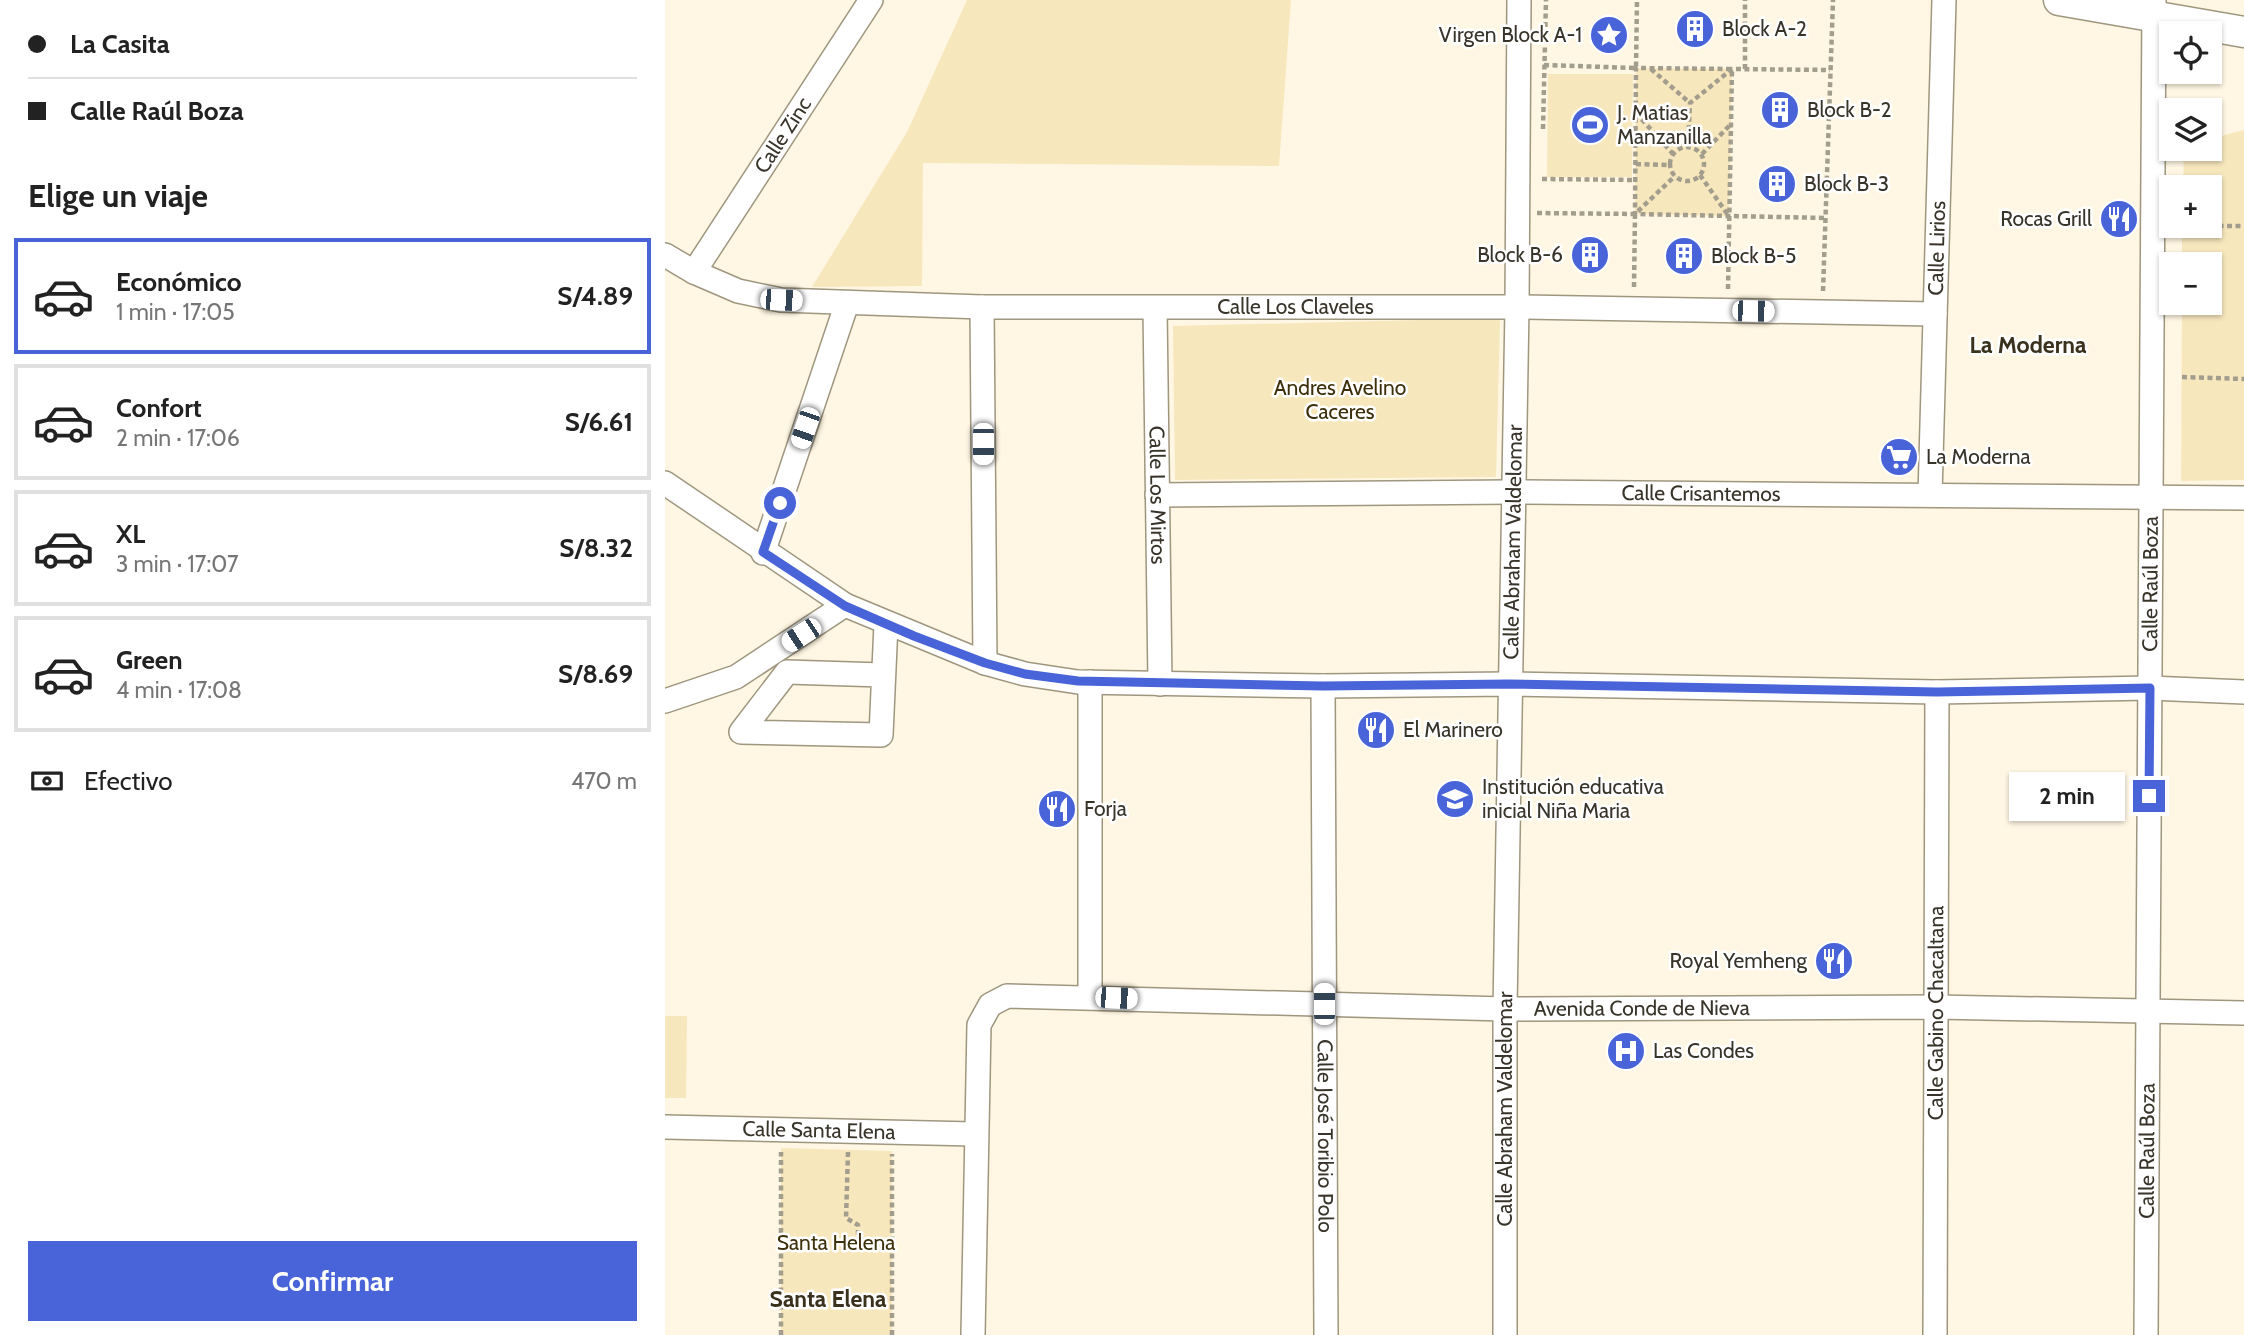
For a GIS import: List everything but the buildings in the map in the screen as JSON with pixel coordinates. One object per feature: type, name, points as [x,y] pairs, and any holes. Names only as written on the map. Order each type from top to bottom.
[{"type":"main road","points":[[2059,0],[2154,8],[2244,32]]},
{"type":"street","name":"Calle Zinc","points":[[694,272],[871,0]]},
{"type":"street","name":"Calle Abraham Valdelomar","points":[[1505,1335],[1505,1009],[1517,307],[1519,0]]},
{"type":"street","name":"Calle Lirios","points":[[1930,495],[1944,0]]},
{"type":"street","name":"Calle Raúl Boza","points":[[2146,1335],[2154,8]]},
{"type":"street","name":"Calle Los Claveles","points":[[665,255],[694,272],[738,291],[781,300],[982,307],[1517,307],[1935,314]]},
{"type":"street","points":[[763,552],[847,303]]},
{"type":"street","points":[[982,307],[985,663]]},
{"type":"street","name":"Calle Los Mirtos","points":[[1155,308],[1160,684]]},
{"type":"street","points":[[665,483],[845,606],[985,663],[1025,674],[1090,682],[1160,684],[1509,684],[1937,692],[2150,688],[2244,692]]},
{"type":"street","name":"Calle Crisantemos","points":[[1157,495],[1513,492],[2244,498]]},
{"type":"street","points":[[665,701],[736,677],[845,606]]},
{"type":"street","points":[[881,675],[787,672],[741,732],[881,734],[881,675],[885,624]]},
{"type":"street","points":[[1090,682],[1090,997]]},
{"type":"street","name":"Calle José Toribio Polo","points":[[1323,686],[1326,1335]]},
{"type":"street","name":"Calle Gabino Chacaltana","points":[[1935,1335],[1937,692]]},
{"type":"street","name":"Avenida Conde de Nieva","points":[[975,1134],[979,1025],[982,1014],[998,1000],[1017,995],[1505,1009],[1936,1007],[2244,1013]]},
{"type":"street","name":"Calle Santa Elena","points":[[665,1127],[975,1134]]},
{"type":"street","points":[[972,1335],[975,1134]]},
{"type":"path","points":[[1543,141],[1546,0]]},
{"type":"path","points":[[1633,309],[1637,0]]},
{"type":"path","points":[[1745,0],[1745,69]]},
{"type":"path","points":[[1823,294],[1832,0]]},
{"type":"path","points":[[1519,65],[1830,71]]},
{"type":"path","points":[[1650,68],[1690,103]]},
{"type":"path","points":[[1688,147],[1690,103],[1732,69]]},
{"type":"path","points":[[1727,311],[1732,69]]},
{"type":"path","points":[[1636,113],[1673,154]]},
{"type":"path","points":[[1702,154],[1731,124]]},
{"type":"path","points":[[1688,147],[1673,154],[1670,165],[1675,176],[1685,181],[1700,175],[1704,165],[1702,154]]},
{"type":"path","points":[[1688,147],[1702,154]]},
{"type":"path","points":[[1636,164],[1670,165]]},
{"type":"path","points":[[1542,166],[1542,190]]},
{"type":"path","points":[[1700,175],[1729,216]]},
{"type":"path","points":[[1635,214],[1675,176]]},
{"type":"path","points":[[1542,179],[1636,180]]},
{"type":"path","points":[[1541,202],[1541,226]]},
{"type":"path","points":[[1518,214],[1825,218]]},
{"type":"path","points":[[2222,226],[2244,226]]},
{"type":"path","points":[[2182,377],[2244,379]]},
{"type":"path","points":[[781,1335],[781,1149],[794,1149]]},
{"type":"path","points":[[834,1149],[859,1150]]},
{"type":"path","points":[[848,1150],[846,1218],[857,1225],[858,1236]]},
{"type":"path","points":[[881,1150],[892,1151],[892,1335]]},
{"type":"green space","points":[[967,0],[1291,0],[1279,166],[923,163],[922,286],[812,287],[907,132]]},
{"type":"green space","name":"J. Matias Manzanilla","points":[[1636,68],[1732,69],[1729,216],[1635,214]]},
{"type":"green space","name":"J. Matias Manzanilla","points":[[1548,74],[1633,74],[1632,177],[1547,177]]},
{"type":"green space","points":[[2244,130],[2244,480],[2181,481],[2182,315],[2222,315],[2222,252],[2182,252],[2182,238],[2222,238],[2222,175],[2183,175],[2184,161],[2222,161],[2222,136]]},
{"type":"green space","name":"Andres Avelino Caceres","points":[[1500,318],[1496,477],[1175,480],[1173,326]]},
{"type":"green space","points":[[665,1016],[687,1016],[686,1098],[665,1098]]},
{"type":"green space","name":"Santa Helena","points":[[781,1148],[892,1151],[892,1335],[781,1335]]},
{"type":"place","name":"Block A-2","points":[[1695,29]]},
{"type":"place","name":"Virgen Block A-1","points":[[1609,35]]},
{"type":"place","name":"Block B-2","points":[[1780,110]]},
{"type":"place","name":"J. Matias Manzanilla","points":[[1590,125]]},
{"type":"place","name":"Block B-3","points":[[1777,184]]},
{"type":"place","name":"Rocas Grill","points":[[2119,219]]},
{"type":"place","name":"Block B-6","points":[[1590,255]]},
{"type":"place","name":"Block B-5","points":[[1684,256]]},
{"type":"place","name":"La Moderna","points":[[1899,457]]},
{"type":"place","name":"El Marinero","points":[[1376,730]]},
{"type":"place","name":"Institución educativa inicial Niña Maria","points":[[1455,799]]},
{"type":"place","name":"Forja","points":[[1057,809]]},
{"type":"place","name":"Royal Yemheng","points":[[1834,961]]},
{"type":"place","name":"Las Condes","points":[[1626,1051]]},
{"type":"district","name":"La Moderna","points":[[2028,345]]},
{"type":"district","name":"Santa Elena","points":[[828,1299]]},
{"type":"route","points":[[780,503],[763,552],[845,606],[985,663],[1025,674],[1078,681],[1160,684],[1509,684],[1937,692],[2150,688],[2149,796]]}]
